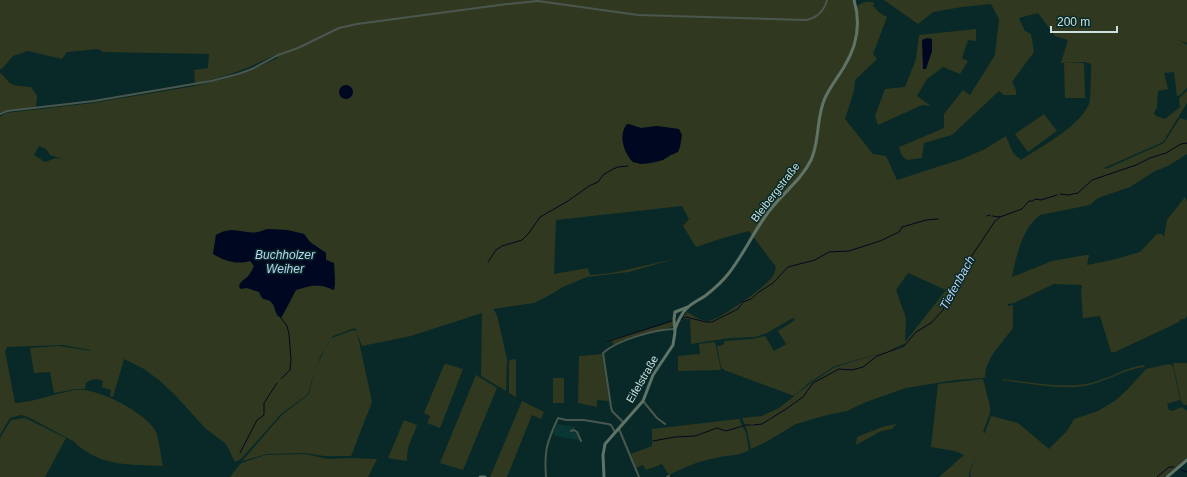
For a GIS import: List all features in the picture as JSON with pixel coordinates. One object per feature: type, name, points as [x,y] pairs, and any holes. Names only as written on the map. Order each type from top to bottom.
[{"type":"street","points":[[0,114],[7,111],[94,101],[195,85],[224,78],[252,69],[278,55],[298,48],[339,28],[357,24],[538,1],[638,16],[806,20],[818,16],[825,7],[827,0]]},
{"type":"street","name":"Bleibergstraße","points":[[682,309],[688,307],[705,296],[725,278],[766,215],[776,202],[798,180],[809,164],[815,147],[824,100],[829,89],[845,67],[855,44],[858,17],[854,0]]},
{"type":"street","name":"Bleibergstraße","points":[[675,329],[683,313],[688,307]]},
{"type":"street","points":[[624,423],[612,411],[603,353],[632,338],[665,329],[675,329],[675,312],[682,309],[684,310],[683,313]]},
{"type":"street","points":[[674,319],[676,321],[679,320]]},
{"type":"street","name":"Eifelstraße","points":[[604,477],[603,449],[609,438],[643,401],[653,375],[673,345],[675,329]]},
{"type":"street","points":[[643,401],[657,418],[665,424]]},
{"type":"street","points":[[546,477],[545,461],[547,443],[558,418],[608,424],[611,425],[615,432]]},
{"type":"street","points":[[619,428],[639,477]]},
{"type":"street","points":[[571,431],[574,430],[577,432],[581,441]]},
{"type":"street","points":[[1167,477],[1187,460]]},
{"type":"street","points":[[480,477],[485,477]]},
{"type":"shaded area","points":[[557,424],[575,427],[574,431],[580,439],[576,440],[553,435]]},
{"type":"green space","points":[[0,0],[852,0],[855,8],[862,3],[874,3],[873,6],[887,17],[873,54],[877,59],[855,80],[854,91],[845,119],[873,154],[886,156],[897,180],[962,159],[985,149],[1006,136],[1013,153],[1021,160],[1069,128],[1084,112],[1090,101],[1091,64],[1085,62],[1061,63],[1068,40],[1055,36],[1038,13],[1019,18],[1025,31],[1031,34],[1034,52],[1012,82],[1016,90],[1016,95],[1004,95],[999,91],[952,135],[924,143],[922,158],[907,160],[902,156],[899,147],[944,128],[944,114],[963,90],[970,95],[995,55],[999,19],[991,4],[933,12],[918,24],[884,0],[1187,0],[1187,43],[1179,40],[1187,45],[1187,88],[1177,96],[1174,72],[1164,73],[1168,89],[1158,91],[1157,107],[1154,113],[1156,116],[1165,119],[1180,107],[1179,98],[1187,91],[1187,103],[1163,142],[1104,168],[1106,169],[1164,143],[1180,118],[1187,120],[1187,154],[1168,166],[1155,171],[1130,187],[1098,198],[1090,205],[1040,215],[1024,235],[1012,277],[1052,261],[1089,255],[1087,265],[1140,252],[1157,234],[1162,234],[1164,237],[1167,220],[1185,197],[1187,201],[1187,316],[1179,322],[1115,352],[1111,352],[1100,316],[1083,318],[1082,285],[1054,284],[1014,303],[1008,304],[1008,306],[1013,305],[1013,328],[992,355],[986,368],[985,377],[906,388],[866,402],[847,411],[796,424],[751,449],[747,430],[742,418],[762,416],[779,408],[811,383],[835,367],[888,351],[835,366],[810,382],[794,396],[724,370],[721,367],[717,346],[723,345],[725,341],[752,339],[765,336],[774,351],[792,341],[786,344],[778,331],[795,320],[793,318],[767,333],[755,337],[730,338],[691,344],[690,319],[684,319],[680,322],[687,312],[704,321],[713,320],[731,310],[753,294],[773,276],[776,267],[749,231],[696,247],[683,226],[689,219],[682,206],[556,220],[554,274],[588,268],[590,275],[612,273],[678,258],[629,272],[587,277],[563,287],[534,303],[493,309],[497,315],[507,359],[506,391],[481,376],[482,313],[411,336],[362,346],[357,332],[372,402],[351,456],[324,456],[305,453],[267,454],[242,461],[282,415],[309,394],[315,369],[308,394],[281,414],[241,459],[235,462],[226,444],[205,428],[176,396],[159,380],[144,369],[124,359],[113,397],[110,396],[111,390],[102,387],[103,381],[96,379],[86,383],[85,389],[76,389],[54,393],[50,372],[34,373],[30,348],[59,346],[91,351],[90,350],[63,345],[7,347],[5,351],[15,403],[30,401],[75,390],[95,392],[119,402],[131,409],[149,423],[155,430],[159,442],[163,466],[106,461],[86,451],[75,442],[28,417],[21,415],[10,418],[0,435],[0,117],[6,113],[93,103],[195,86],[238,75],[278,58],[275,55],[236,72],[195,83],[194,70],[208,68],[209,54],[103,52],[98,49],[67,52],[62,59],[28,51],[13,56],[1,70]],"holes":[[[627,124],[641,128],[657,126],[678,129],[675,154],[663,160],[652,163],[640,164],[633,162],[627,154],[623,144],[623,133]],[[39,146],[46,149],[50,155],[63,159],[56,158],[45,162],[34,155]],[[267,229],[287,230],[304,234],[310,242],[326,253],[326,260],[334,263],[334,290],[324,286],[306,287],[296,290],[282,317],[277,316],[271,302],[261,297],[259,292],[247,288],[249,275],[254,266],[251,261],[213,254],[216,235],[232,230],[253,234]],[[908,273],[946,290],[905,342],[906,318],[896,290]],[[355,328],[357,331],[353,330],[332,338],[333,336]],[[905,343],[904,345],[888,351]],[[326,347],[315,369],[321,355]]]},
{"type":"green space","points":[[976,29],[976,41],[968,40],[962,58],[968,61],[960,74],[943,67],[927,79],[917,96],[931,106],[922,105],[878,125],[875,116],[885,89],[905,87],[916,59],[919,35]]},
{"type":"green space","points":[[1064,63],[1084,63],[1085,98],[1065,98]]},
{"type":"green space","points":[[0,73],[12,84],[31,87],[37,96],[36,107],[0,113]]},
{"type":"green space","points":[[1044,114],[1057,131],[1028,152],[1015,134]]},
{"type":"green space","points":[[673,321],[674,327],[632,337],[614,346],[612,341],[606,343],[606,341]]},
{"type":"green space","points":[[715,342],[721,370],[678,371],[678,356],[700,354],[699,344]]},
{"type":"green space","points":[[602,354],[609,401],[597,400],[597,407],[578,403],[579,356]]},
{"type":"green space","points":[[516,359],[516,397],[509,393],[509,362],[510,360]]},
{"type":"green space","points":[[1173,363],[1187,363],[1187,405],[1184,405],[1181,401]]},
{"type":"green space","points":[[446,364],[463,369],[440,428],[427,423],[430,416],[424,413],[444,365]]},
{"type":"green space","points":[[1169,364],[1173,366],[1180,400],[1167,404],[1169,410],[1172,411],[1182,407],[1187,411],[1187,458],[1164,477],[971,477],[970,472],[976,456],[969,472],[969,477],[939,477],[964,455],[955,451],[931,447],[938,384],[983,379],[990,406],[990,413],[983,432],[985,433],[991,416],[1018,423],[1049,449],[1067,431],[1074,419],[1098,411],[1116,400],[1146,369]]},
{"type":"green space","points":[[1144,365],[1145,367],[1129,370],[1099,382],[1075,387],[1043,386],[1002,380],[1058,385],[1081,385],[1098,381],[1131,368]]},
{"type":"green space","points":[[476,375],[497,388],[463,470],[440,463]]},
{"type":"green space","points":[[553,378],[564,378],[564,403],[553,403]]},
{"type":"green space","points":[[522,401],[544,412],[541,419],[532,415],[507,477],[490,477]]},
{"type":"green space","points":[[25,418],[66,438],[45,477],[0,477],[0,438],[11,420]]},
{"type":"green space","points":[[739,419],[746,433],[749,450],[745,452],[710,459],[686,467],[669,475],[662,464],[646,470],[643,465],[636,468],[631,454],[652,446],[652,429]]},
{"type":"green space","points":[[404,420],[417,425],[409,446],[407,461],[388,458]]},
{"type":"green space","points":[[896,424],[892,429],[881,431],[856,445],[857,437],[882,427]]},
{"type":"green space","points":[[305,454],[328,459],[377,459],[368,477],[230,477],[240,464],[266,455]]},
{"type":"water","points":[[927,38],[932,39],[932,51],[926,69],[923,69],[922,40]]},
{"type":"water","points":[[343,85],[349,85],[353,89],[353,95],[349,99],[343,99],[339,95],[339,89]]},
{"type":"water","points":[[627,124],[641,128],[657,126],[679,129],[682,135],[678,152],[663,160],[641,164],[633,162],[627,154],[623,144],[624,128]]},
{"type":"water","name":"Buchholzer Weiher","points":[[267,229],[287,230],[304,234],[310,242],[326,253],[326,260],[334,263],[334,290],[324,286],[315,286],[296,290],[281,318],[276,312],[273,304],[268,300],[263,299],[259,292],[247,288],[241,289],[239,287],[240,283],[250,274],[254,266],[250,261],[241,263],[231,262],[213,254],[216,235],[229,230],[260,232]]},
{"type":"waterway","name":"Tiefenbach","points":[[1060,194],[1068,195],[1078,193],[1092,180],[1136,165],[1150,158],[1166,153],[1181,144],[1187,143]]},
{"type":"waterway","points":[[488,262],[496,250],[502,246],[522,240],[540,217],[568,201],[589,186],[598,182],[603,175],[613,169],[628,166]]},
{"type":"waterway","name":"Tiefenbach","points":[[753,425],[762,424],[786,409],[803,397],[813,383],[839,369],[852,370],[863,367],[877,356],[904,346],[916,332],[931,323],[943,310],[963,269],[995,221],[1000,217],[1022,209],[1029,201],[1033,201],[1035,199],[1041,200],[1057,195]]},
{"type":"waterway","name":"Tiefenbach","points":[[992,216],[1000,217]]},
{"type":"waterway","points":[[681,320],[686,317],[712,322],[738,309],[743,302],[751,299],[773,283],[788,267],[815,260],[829,252],[849,251],[880,241],[899,232],[902,227],[926,220],[938,219]]},
{"type":"waterway","points":[[281,318],[287,326],[289,334],[291,359],[290,370],[281,379]]},
{"type":"waterway","points":[[606,342],[672,321]]},
{"type":"waterway","points":[[240,453],[257,420],[264,415],[264,403],[277,383]]},
{"type":"waterway","name":"Tiefenbach","points":[[745,425],[751,425]]},
{"type":"waterway","name":"Tiefenbach","points":[[653,441],[675,437],[695,436],[717,428],[726,431],[743,426]]},
{"type":"waterway","points":[[1157,477],[1169,467],[1174,467]]},
{"type":"waterway","points":[[1181,470],[1187,472]]}]
